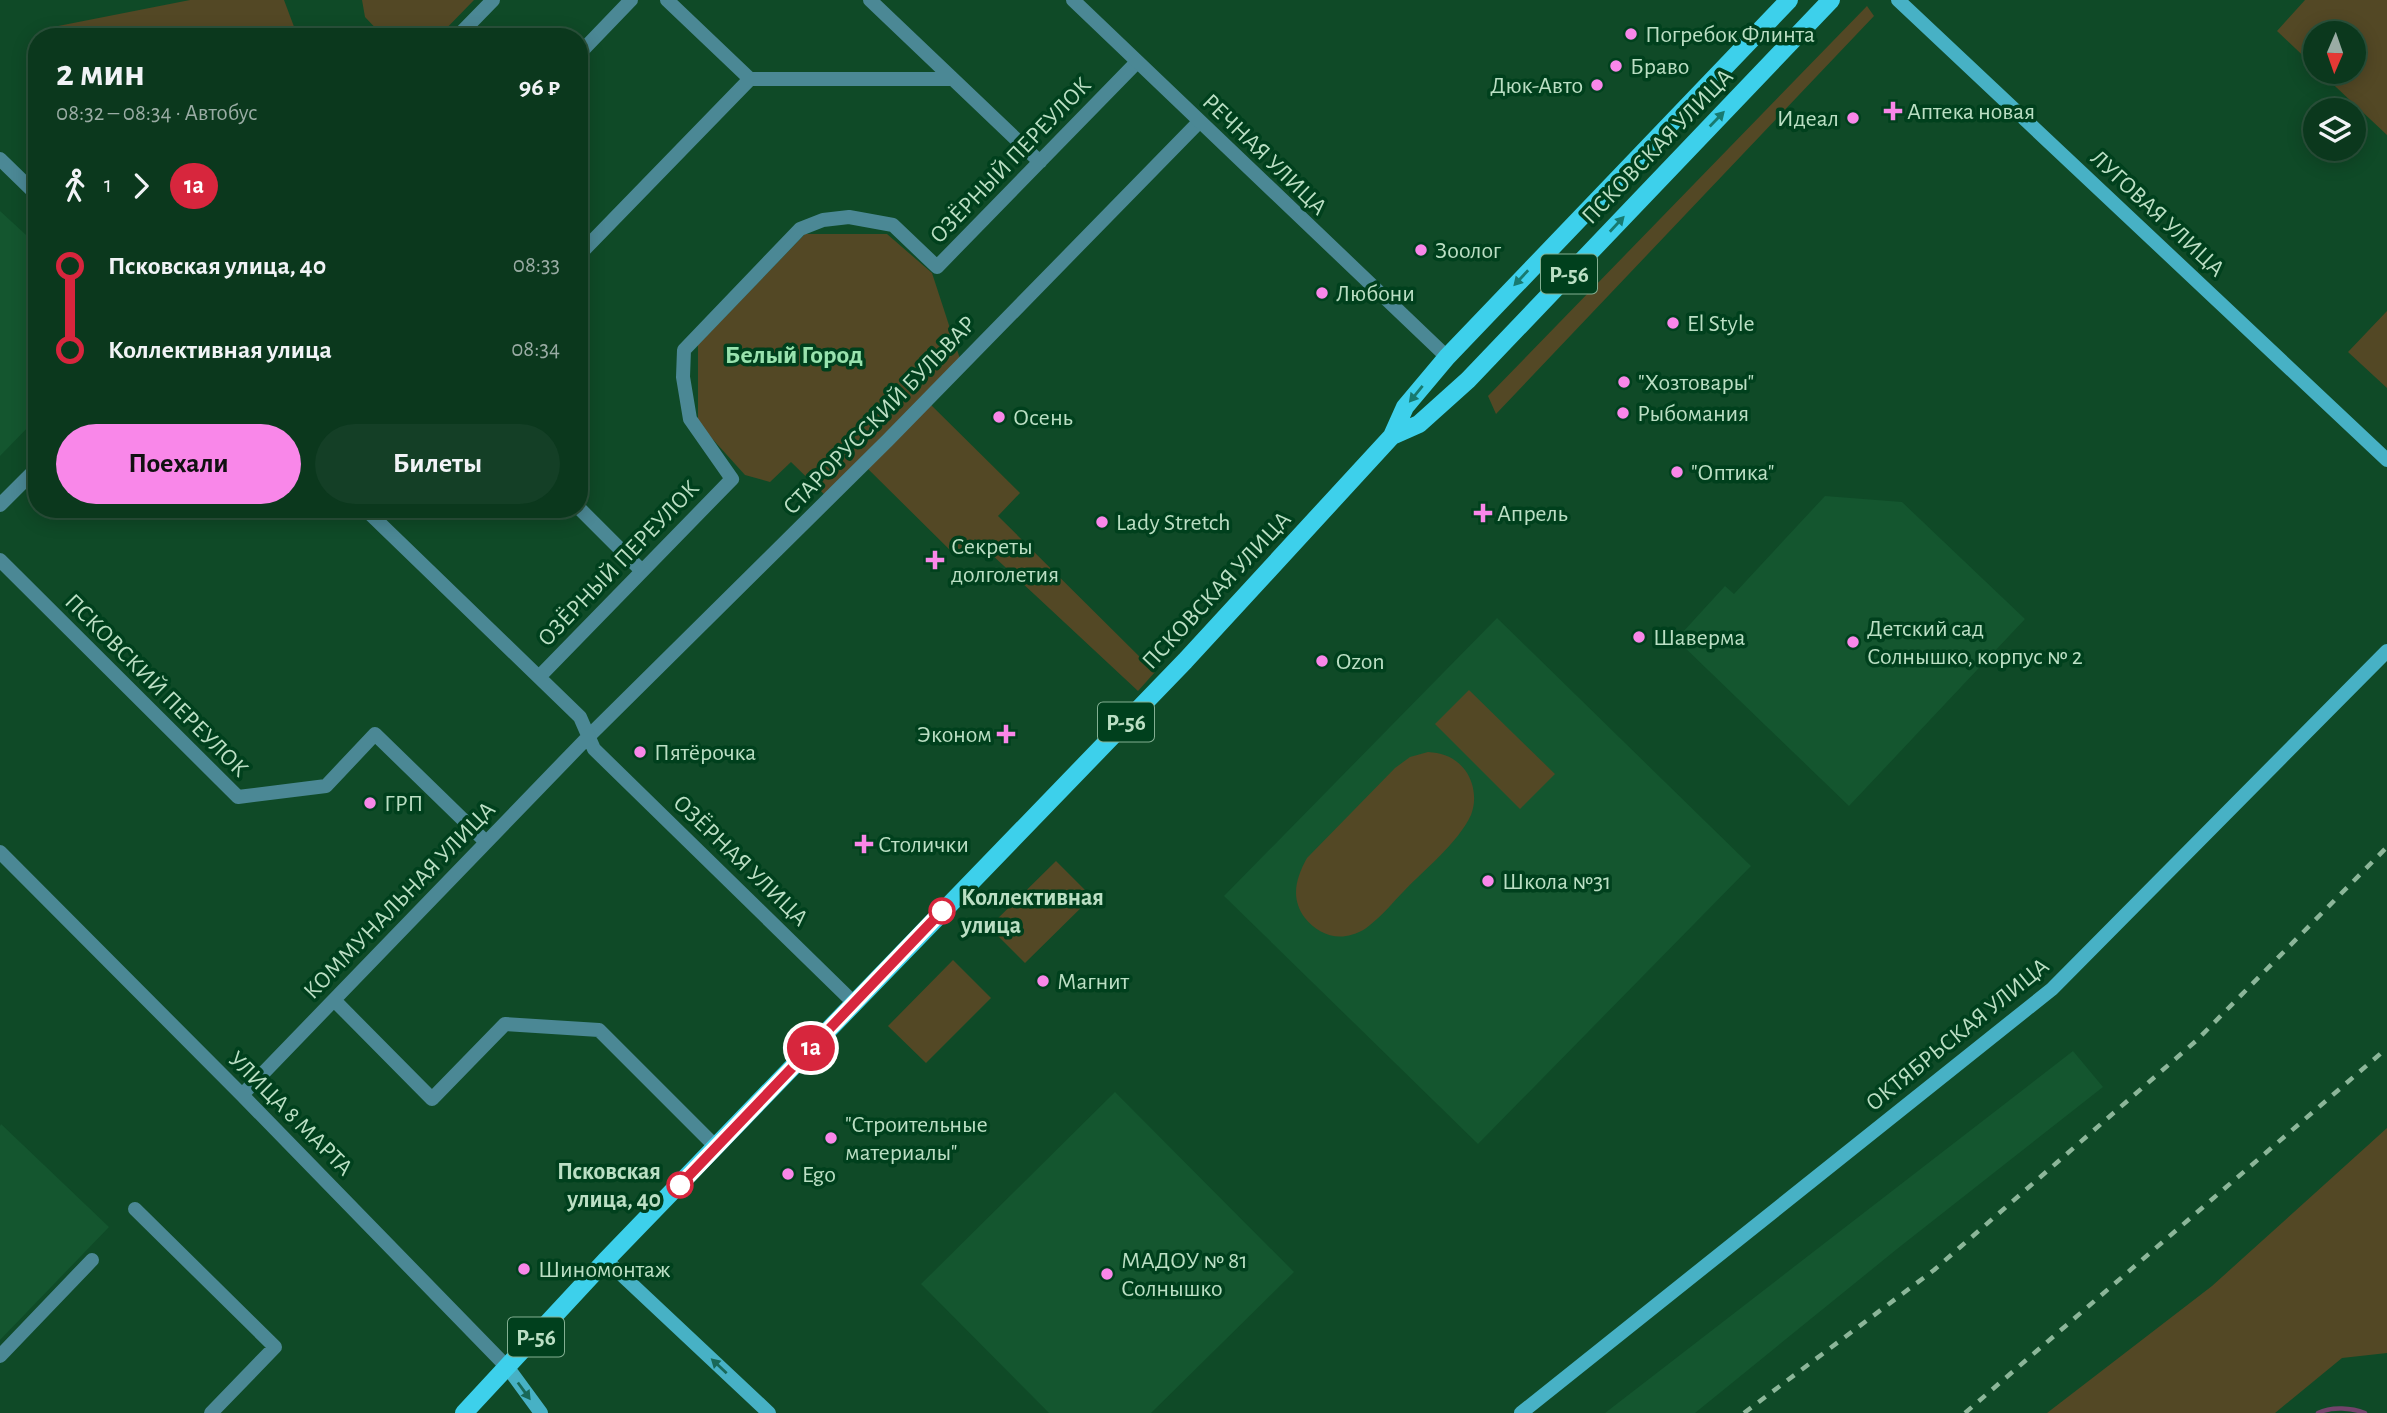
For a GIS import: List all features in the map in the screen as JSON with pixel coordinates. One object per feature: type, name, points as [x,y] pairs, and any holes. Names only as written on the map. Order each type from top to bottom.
[{"type":"main road","name":"ПСКОВСКАЯ УЛИЦА","points":[[464,1413],[606,1260],[1185,661],[1392,436],[1405,407],[1447,357],[1789,0]]},
{"type":"main road","name":"ПСКОВСКАЯ УЛИЦА","points":[[1392,436],[1419,424],[1468,380],[1831,0]]},
{"type":"main road","name":"ЛУГОВАЯ УЛИЦА","points":[[1898,0],[2387,460]]},
{"type":"main road","points":[[1553,244],[1566,243],[1575,249],[1577,257],[1574,268]]},
{"type":"main road","name":"ОКТЯБРЬСКАЯ УЛИЦА","points":[[1521,1413],[2052,989],[2387,651]]},
{"type":"main road","points":[[606,1260],[769,1413]]},
{"type":"main road","name":"УЛИЦА 8 МАРТА","points":[[508,1368],[541,1413]]},
{"type":"street","points":[[466,28],[493,0]]},
{"type":"street","points":[[588,45],[631,0]]},
{"type":"street","points":[[667,0],[750,79],[953,79]]},
{"type":"street","points":[[870,0],[1040,162]]},
{"type":"street","name":"РЕЧНАЯ УЛИЦА","points":[[1073,0],[1447,357]]},
{"type":"street","name":"ОЗЁРНЫЙ ПЕРЕУЛОК","points":[[539,677],[732,479],[690,419],[683,377],[684,350],[750,279],[800,229],[823,220],[849,217],[893,225],[937,267],[1137,62]]},
{"type":"street","points":[[588,246],[750,79]]},
{"type":"street","name":"СТАРОРУССКИЙ БУЛЬВАР","points":[[588,737],[822,506],[1199,122]]},
{"type":"street","points":[[0,159],[28,186]]},
{"type":"street","points":[[0,505],[28,477]]},
{"type":"street","points":[[588,517],[642,571]]},
{"type":"street","name":"ОЗЁРНАЯ УЛИЦА","points":[[374,518],[580,717],[594,749],[854,1003]]},
{"type":"street","name":"ПСКОВСКИЙ ПЕРЕУЛОК","points":[[0,560],[238,797],[326,786],[375,734],[486,842]]},
{"type":"street","name":"КОММУНАЛЬНАЯ УЛИЦА","points":[[242,1095],[588,737]]},
{"type":"street","name":"УЛИЦА 8 МАРТА","points":[[0,852],[508,1368]]},
{"type":"street","points":[[334,1000],[432,1099],[505,1024],[599,1030],[716,1147]]},
{"type":"street","points":[[135,1209],[275,1347],[211,1413]]},
{"type":"street","points":[[0,1356],[92,1259]]},
{"type":"shaded area","points":[[190,0],[284,0],[294,28],[48,28]]},
{"type":"shaded area","points":[[362,0],[474,0],[447,28],[375,28],[365,17]]},
{"type":"shaded area","points":[[2305,0],[2387,0],[2387,135],[2366,115],[2366,98],[2348,98],[2333,84],[2366,84],[2366,21],[2303,21],[2303,56],[2277,31]]},
{"type":"shaded area","points":[[1867,6],[1874,16],[1496,414],[1488,396]]},
{"type":"shaded area","points":[[0,211],[28,237],[28,427],[0,456]]},
{"type":"shaded area","points":[[805,234],[887,234],[932,273],[961,362],[926,400],[1020,493],[998,516],[1155,672],[1138,691],[975,539],[957,557],[863,464],[829,499],[791,462],[770,482],[745,475],[698,423],[698,345]]},
{"type":"shaded area","points":[[2387,311],[2387,388],[2348,352]]},
{"type":"shaded area","points":[[1825,496],[1902,502],[2025,619],[1849,806],[1680,643],[1682,633],[1725,586],[1734,594]]},
{"type":"shaded area","name":"Школа №31","points":[[1497,618],[1751,866],[1478,1144],[1224,896]]},
{"type":"shaded area","points":[[1469,690],[1555,774],[1520,809],[1435,724]]},
{"type":"shaded area","points":[[1428,752],[1453,759],[1468,775],[1474,791],[1474,803],[1465,826],[1441,855],[1368,927],[1340,937],[1318,930],[1305,918],[1297,903],[1296,888],[1307,858],[1395,768],[1410,757]]},
{"type":"shaded area","points":[[1056,861],[1092,897],[1025,963],[989,927]]},
{"type":"shaded area","points":[[953,960],[991,998],[926,1063],[888,1026]]},
{"type":"shaded area","points":[[2073,1051],[2103,1087],[1695,1413],[1605,1413]]},
{"type":"shaded area","points":[[1115,1092],[1294,1272],[1151,1413],[1049,1413],[921,1284]]},
{"type":"shaded area","points":[[1,1124],[109,1227],[0,1340],[0,1126]]},
{"type":"shaded area","points":[[2387,1128],[2387,1353],[2342,1358],[2275,1413],[2047,1413],[2212,1286]]},
{"type":"waterway","points":[[2318,1413],[2342,1408],[2365,1413]]},
{"type":"railway","points":[[1744,1413],[1934,1270],[2197,1040],[2387,847]]},
{"type":"railway","points":[[1965,1413],[2387,1048]]},
{"type":"bus line","name":"1a","points":[[680,1185],[942,911]]},
{"type":"place","name":"Погребок Флинта","points":[[1631,34]]},
{"type":"place","name":"Браво","points":[[1616,66]]},
{"type":"place","name":"Дюк-Авто","points":[[1597,85]]},
{"type":"place","name":"Аптека новая","points":[[1893,111]]},
{"type":"place","name":"Идеал","points":[[1853,118]]},
{"type":"place","name":"Зоолог","points":[[1421,250]]},
{"type":"place","name":"Любони","points":[[1322,293]]},
{"type":"place","name":"El Style","points":[[1673,323]]},
{"type":"place","name":"\"Хозтовары\"","points":[[1624,382]]},
{"type":"place","name":"Рыбомания","points":[[1623,413]]},
{"type":"place","name":"Осень","points":[[999,417]]},
{"type":"place","name":"\"Оптика\"","points":[[1677,472]]},
{"type":"place","name":"Апрель","points":[[1483,513]]},
{"type":"place","name":"Lady Stretch","points":[[1102,522]]},
{"type":"place","name":"Секреты долголетия","points":[[935,560]]},
{"type":"place","name":"Шаверма","points":[[1639,637]]},
{"type":"place","name":"Детский сад Солнышко, корпус № 2","points":[[1853,642]]},
{"type":"place","name":"Ozon","points":[[1322,661]]},
{"type":"place","name":"Эконом","points":[[1006,734]]},
{"type":"place","name":"Пятёрочка","points":[[640,752]]},
{"type":"place","name":"ГРП","points":[[370,803]]},
{"type":"place","name":"Столички","points":[[864,844]]},
{"type":"place","name":"Школа №31","points":[[1488,881]]},
{"type":"place","name":"Коллективная улица","points":[[942,911]]},
{"type":"place","name":"Магнит","points":[[1043,981]]},
{"type":"place","name":"\"Строительные материалы\"","points":[[831,1138]]},
{"type":"place","name":"Ego","points":[[788,1174]]},
{"type":"place","name":"Псковская улица, 40","points":[[680,1185]]},
{"type":"place","name":"Шиномонтаж","points":[[524,1269]]},
{"type":"place","name":"МАДОУ № 81 Солнышко","points":[[1107,1274]]},
{"type":"district","name":"Белый Город","points":[[794,354]]}]
